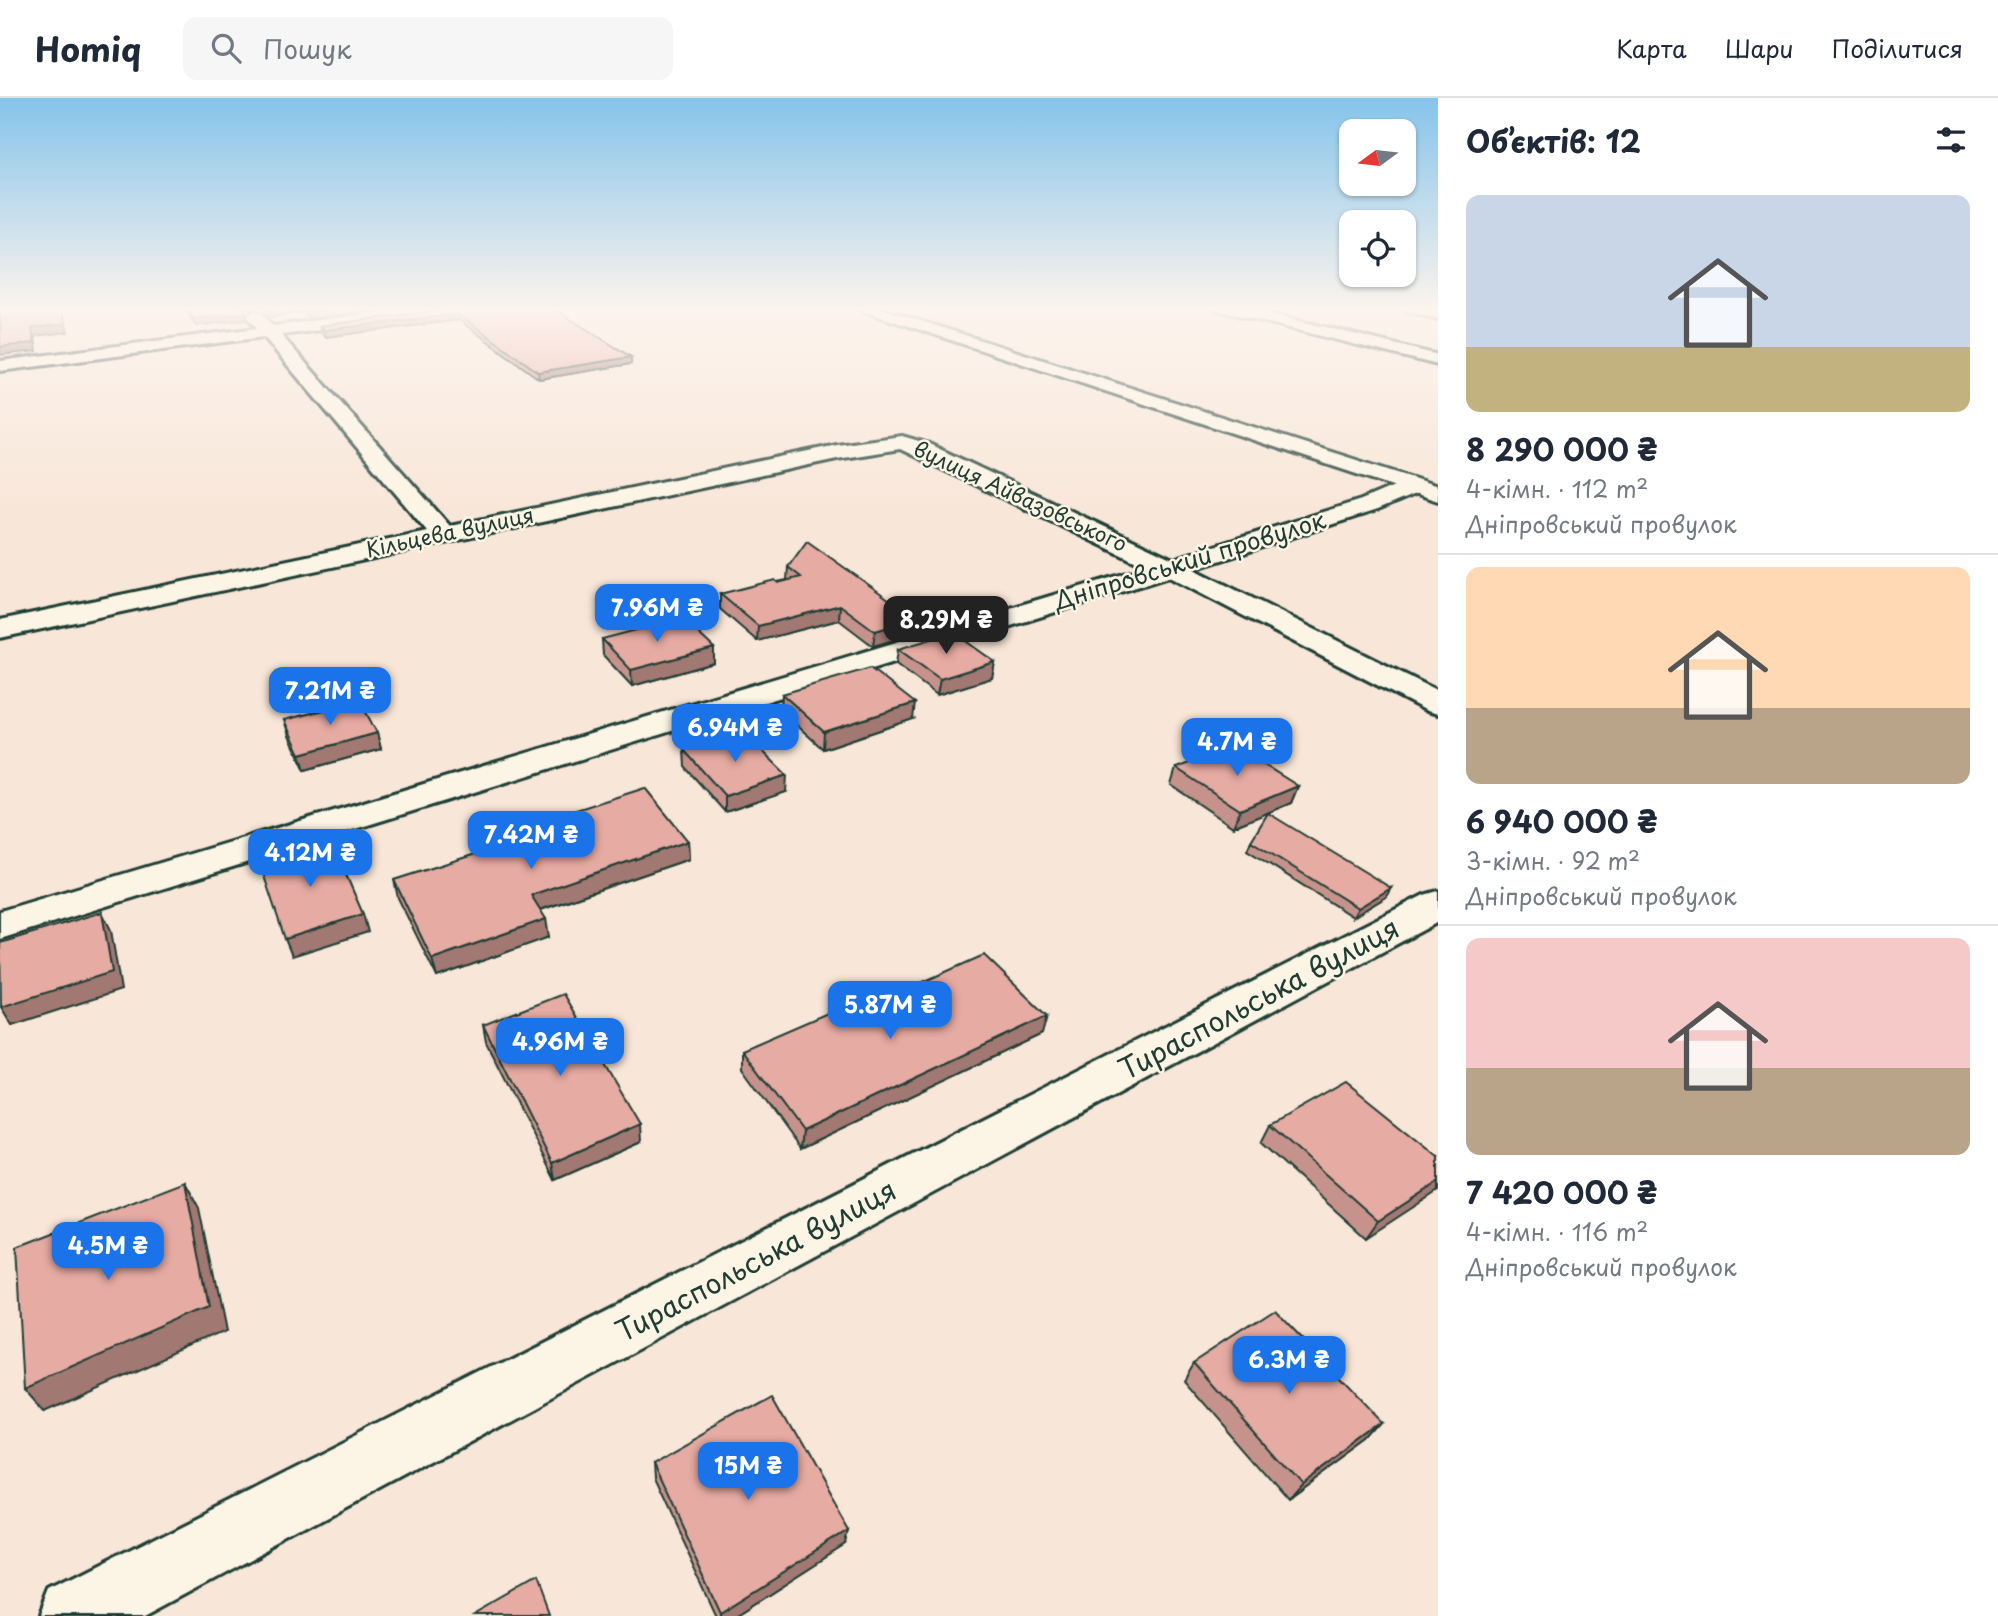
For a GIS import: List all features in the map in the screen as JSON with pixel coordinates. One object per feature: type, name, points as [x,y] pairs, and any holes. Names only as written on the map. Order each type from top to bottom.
[{"type":"main road","points":[[310,378],[443,534]]},
{"type":"main road","points":[[1078,378],[1426,490]]},
{"type":"main road","name":"Кільцева вулиця","points":[[0,629],[837,452],[902,442]]},
{"type":"main road","name":"вулиця Айвазовського","points":[[902,442],[1171,568],[1438,704]]},
{"type":"main road","name":"Дніпровський провулок","points":[[0,925],[1171,568],[1369,505],[1426,490]]},
{"type":"main road","name":"Тираспольська вулиця","points":[[74,1616],[1438,905]]},
{"type":"building","points":[[807,541],[917,619],[875,631],[840,605],[758,626],[720,594],[775,580],[778,583],[801,577],[788,567]]},
{"type":"building","points":[[682,618],[714,648],[631,670],[602,639]]},
{"type":"building","points":[[941,636],[948,641],[960,637],[995,662],[940,679],[898,649]]},
{"type":"building","points":[[870,668],[915,703],[824,732],[782,694]]},
{"type":"building","points":[[360,701],[377,733],[300,754],[284,720]]},
{"type":"building","points":[[743,732],[787,775],[725,796],[684,750]]},
{"type":"building","points":[[1234,746],[1298,786],[1240,810],[1176,768]]},
{"type":"building","points":[[645,788],[688,841],[531,895],[546,919],[432,959],[394,880],[561,827],[554,817]]},
{"type":"building","points":[[1268,813],[1391,888],[1358,908],[1251,841]]},
{"type":"building","points":[[331,840],[363,914],[285,939],[259,861]]},
{"type":"building","points":[[102,912],[112,972],[1,1007],[0,943]]},
{"type":"building","points":[[984,955],[1047,1016],[802,1131],[742,1050],[830,1012],[837,1020]]},
{"type":"building","points":[[563,994],[640,1124],[552,1163],[483,1025]]},
{"type":"building","points":[[1346,1082],[1438,1156],[1438,1182],[1378,1221],[1270,1125]]},
{"type":"building","points":[[185,1182],[209,1307],[25,1388],[17,1247]]},
{"type":"building","points":[[1275,1310],[1384,1424],[1301,1485],[1194,1363]]},
{"type":"building","points":[[772,1395],[849,1531],[720,1612],[651,1463]]},
{"type":"building","points":[[536,1581],[549,1616],[475,1616]]}]
